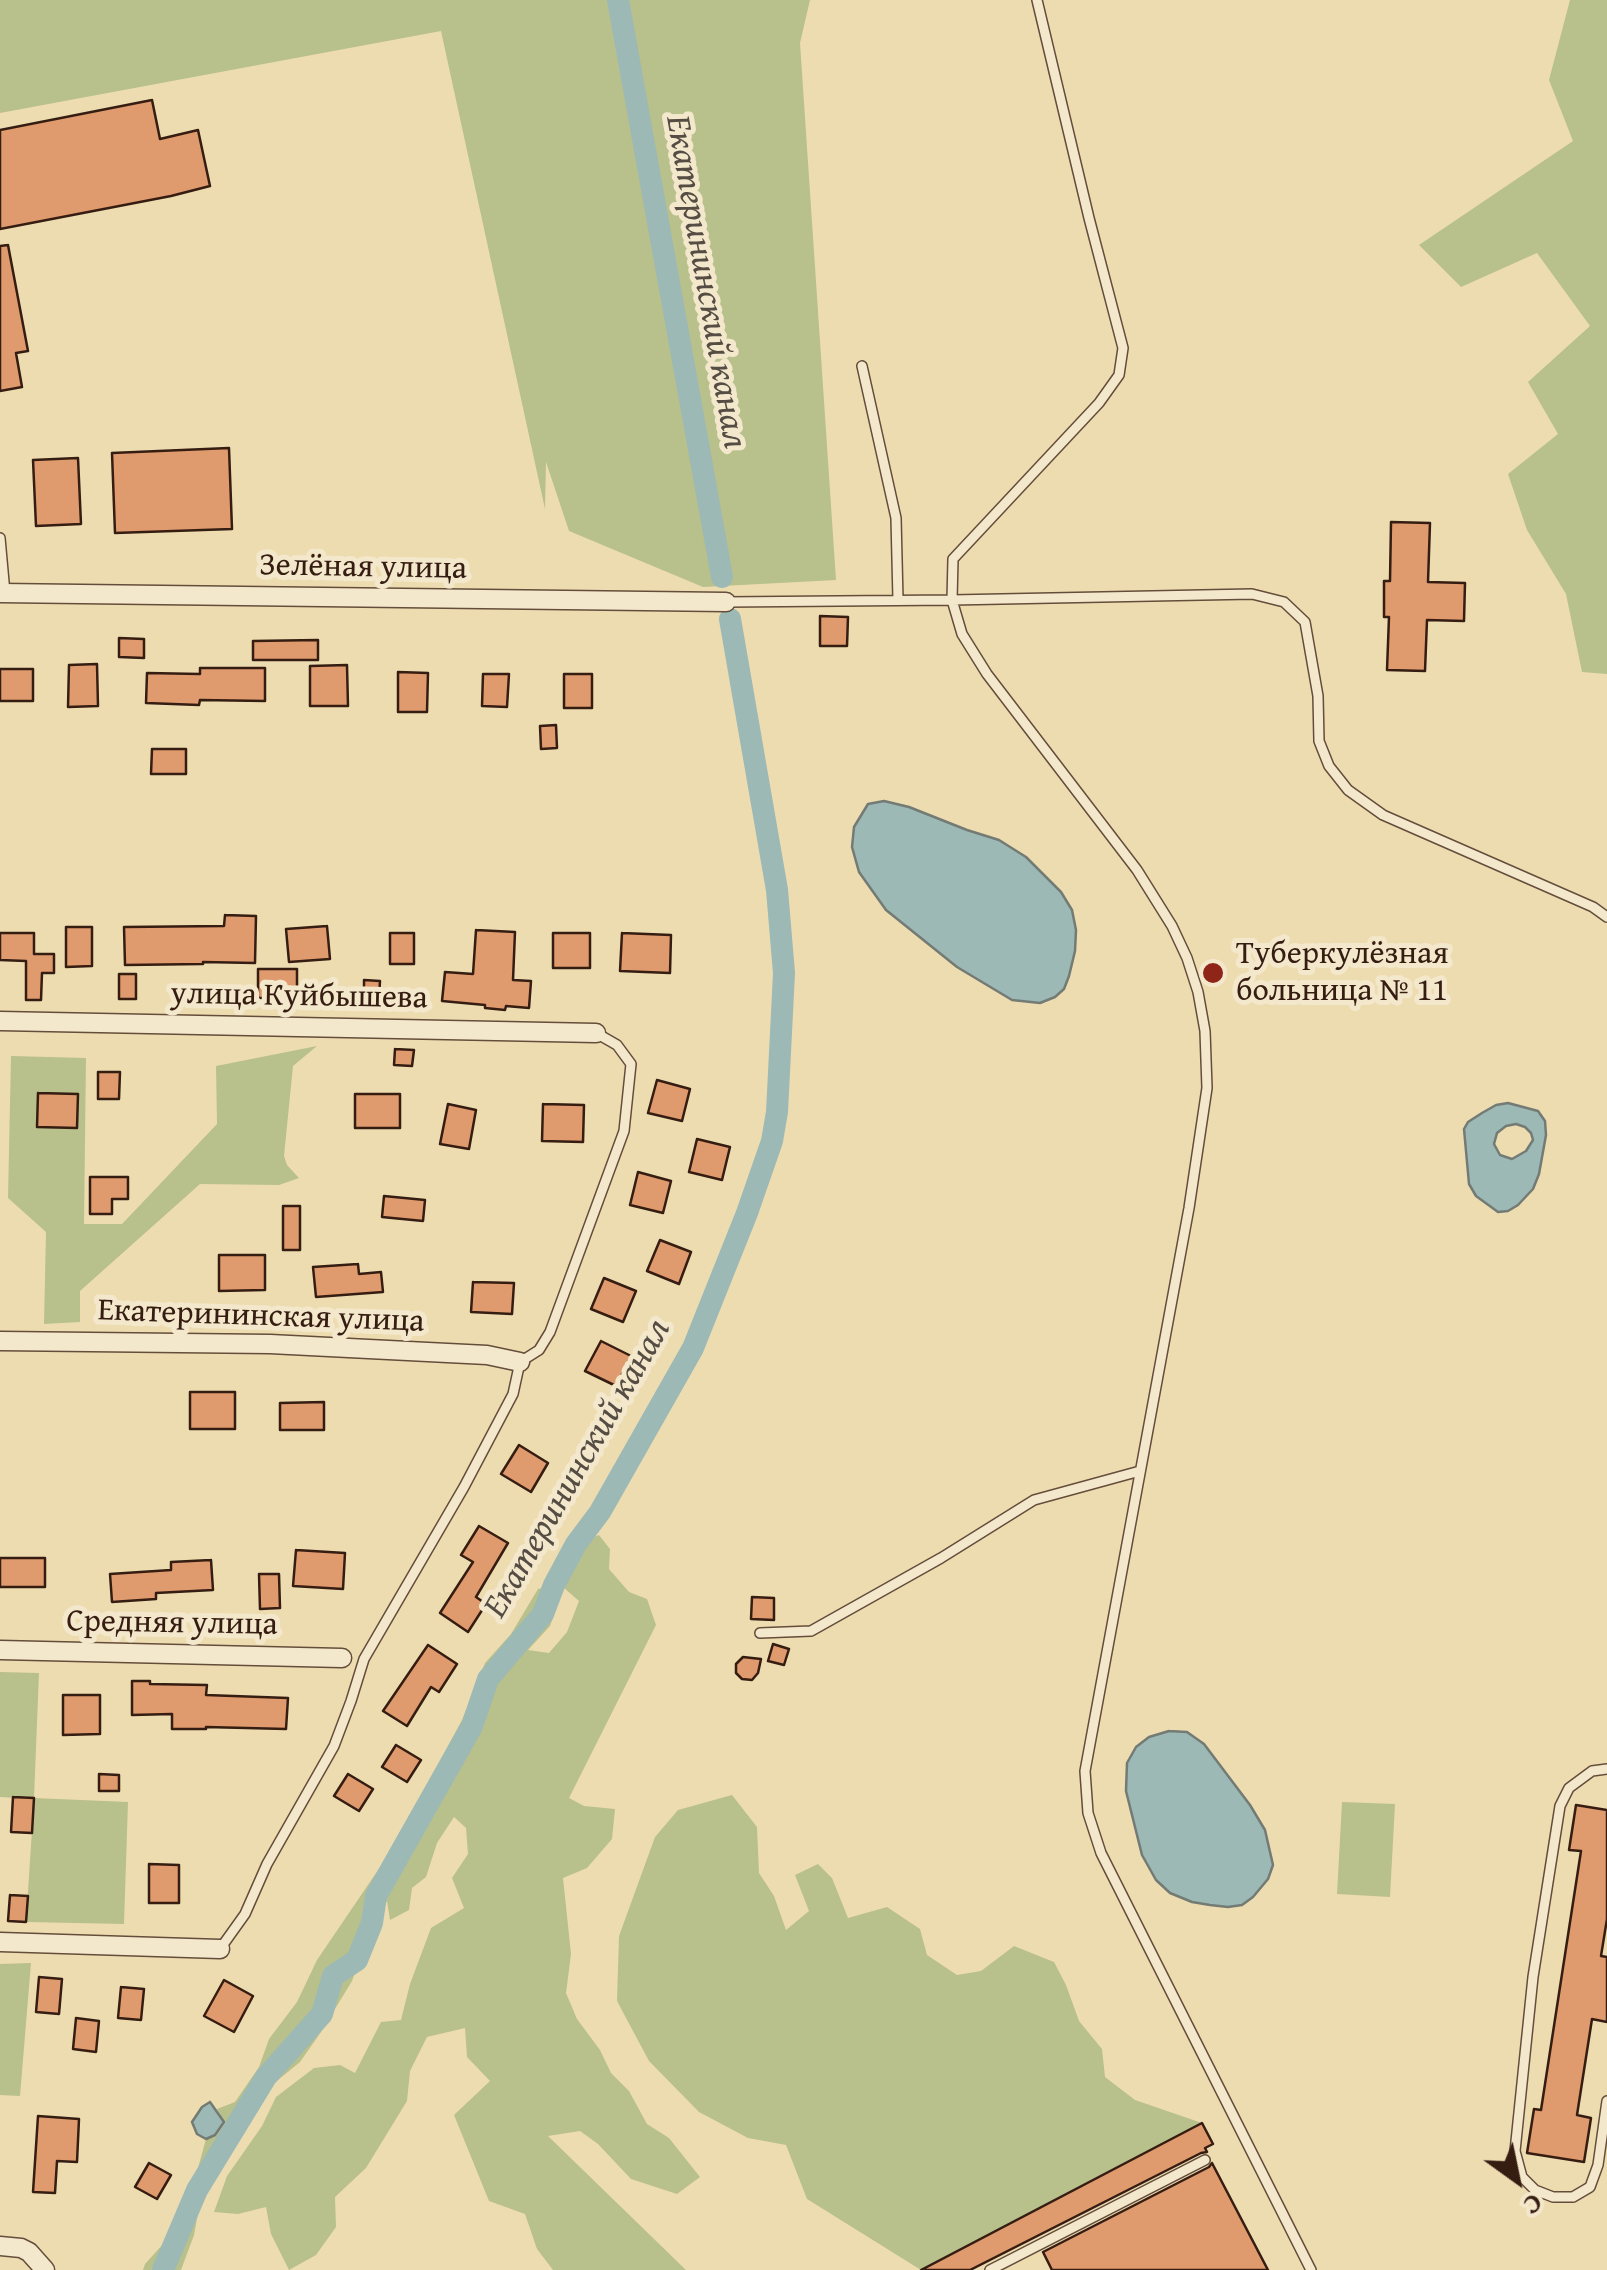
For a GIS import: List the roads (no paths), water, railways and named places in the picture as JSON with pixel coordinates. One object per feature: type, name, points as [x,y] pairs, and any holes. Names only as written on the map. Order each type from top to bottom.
[{"type":"street","name":"Зелёная улица","points":[[3,593],[726,602]]},
{"type":"street","name":"улица Куйбышева","points":[[0,1021],[596,1032]]},
{"type":"street","name":"Екатерининская улица","points":[[0,1342],[270,1344],[487,1355],[520,1362]]},
{"type":"street","name":"Средняя улица","points":[[0,1650],[342,1658]]},
{"type":"street","points":[[0,1942],[220,1950]]},
{"type":"street","points":[[0,2246],[29,2252],[45,2270]]},
{"type":"lane","points":[[1037,0],[1123,348],[1119,375],[1099,404],[953,559],[952,600],[962,634],[986,674],[1137,870],[1172,926],[1198,992],[1206,1032],[1207,1088],[1189,1208],[1086,1771],[1088,1813],[1101,1853],[1311,2270]]},
{"type":"lane","points":[[862,366],[896,518],[898,600]]},
{"type":"lane","points":[[0,538],[3,593]]},
{"type":"lane","points":[[726,602],[1252,594],[1284,602],[1305,622],[1318,696],[1320,740],[1328,766],[1348,790],[1383,816],[1565,894],[1607,917]]},
{"type":"lane","points":[[220,1950],[245,1914],[267,1864],[334,1746],[364,1659],[497,1425],[513,1394],[520,1362],[538,1350],[550,1332],[624,1131],[630,1064],[617,1045],[596,1032]]},
{"type":"lane","points":[[760,1633],[811,1632],[942,1558],[1034,1500],[1140,1471]]},
{"type":"lane","points":[[1607,1769],[1592,1772],[1569,1788],[1560,1806],[1533,1977],[1514,2150],[1522,2177],[1535,2190],[1554,2197],[1572,2197],[1590,2187],[1598,2165],[1607,2101]]},
{"type":"lane","points":[[990,2270],[1205,2160]]},
{"type":"water","points":[[884,801],[999,840],[1026,857],[1061,892],[1072,910],[1076,930],[1075,951],[1064,989],[1040,1003],[1012,1000],[957,967],[886,910],[859,872],[852,847],[854,827],[868,804]]},
{"type":"water","points":[[1508,1103],[1538,1111],[1545,1121],[1546,1135],[1533,1189],[1518,1205],[1498,1212],[1476,1196],[1469,1184],[1464,1129],[1468,1122],[1496,1105]],"holes":[[[1506,1126],[1525,1127],[1533,1140],[1526,1151],[1512,1159],[1500,1155],[1494,1144],[1497,1133]]]},
{"type":"water","points":[[1169,1731],[1187,1732],[1204,1744],[1265,1830],[1273,1865],[1268,1879],[1242,1905],[1192,1902],[1170,1893],[1156,1880],[1142,1855],[1126,1791],[1127,1763],[1136,1747],[1149,1737]]},
{"type":"water","points":[[210,2102],[224,2122],[215,2135],[206,2139],[197,2134],[192,2122]]},
{"type":"waterway","name":"Екатерининский канал","points":[[618,0],[722,577]]},
{"type":"waterway","name":"Екатерининский канал","points":[[163,2270],[197,2190],[266,2077],[322,2014],[333,1976],[357,1960],[372,1923],[376,1896],[472,1726],[488,1679],[543,1614],[576,1544],[600,1512],[693,1348],[772,1141],[784,973],[777,890],[730,619]]},
{"type":"place","name":"Туберкулёзная больница № 11","points":[[1213,973]]}]
